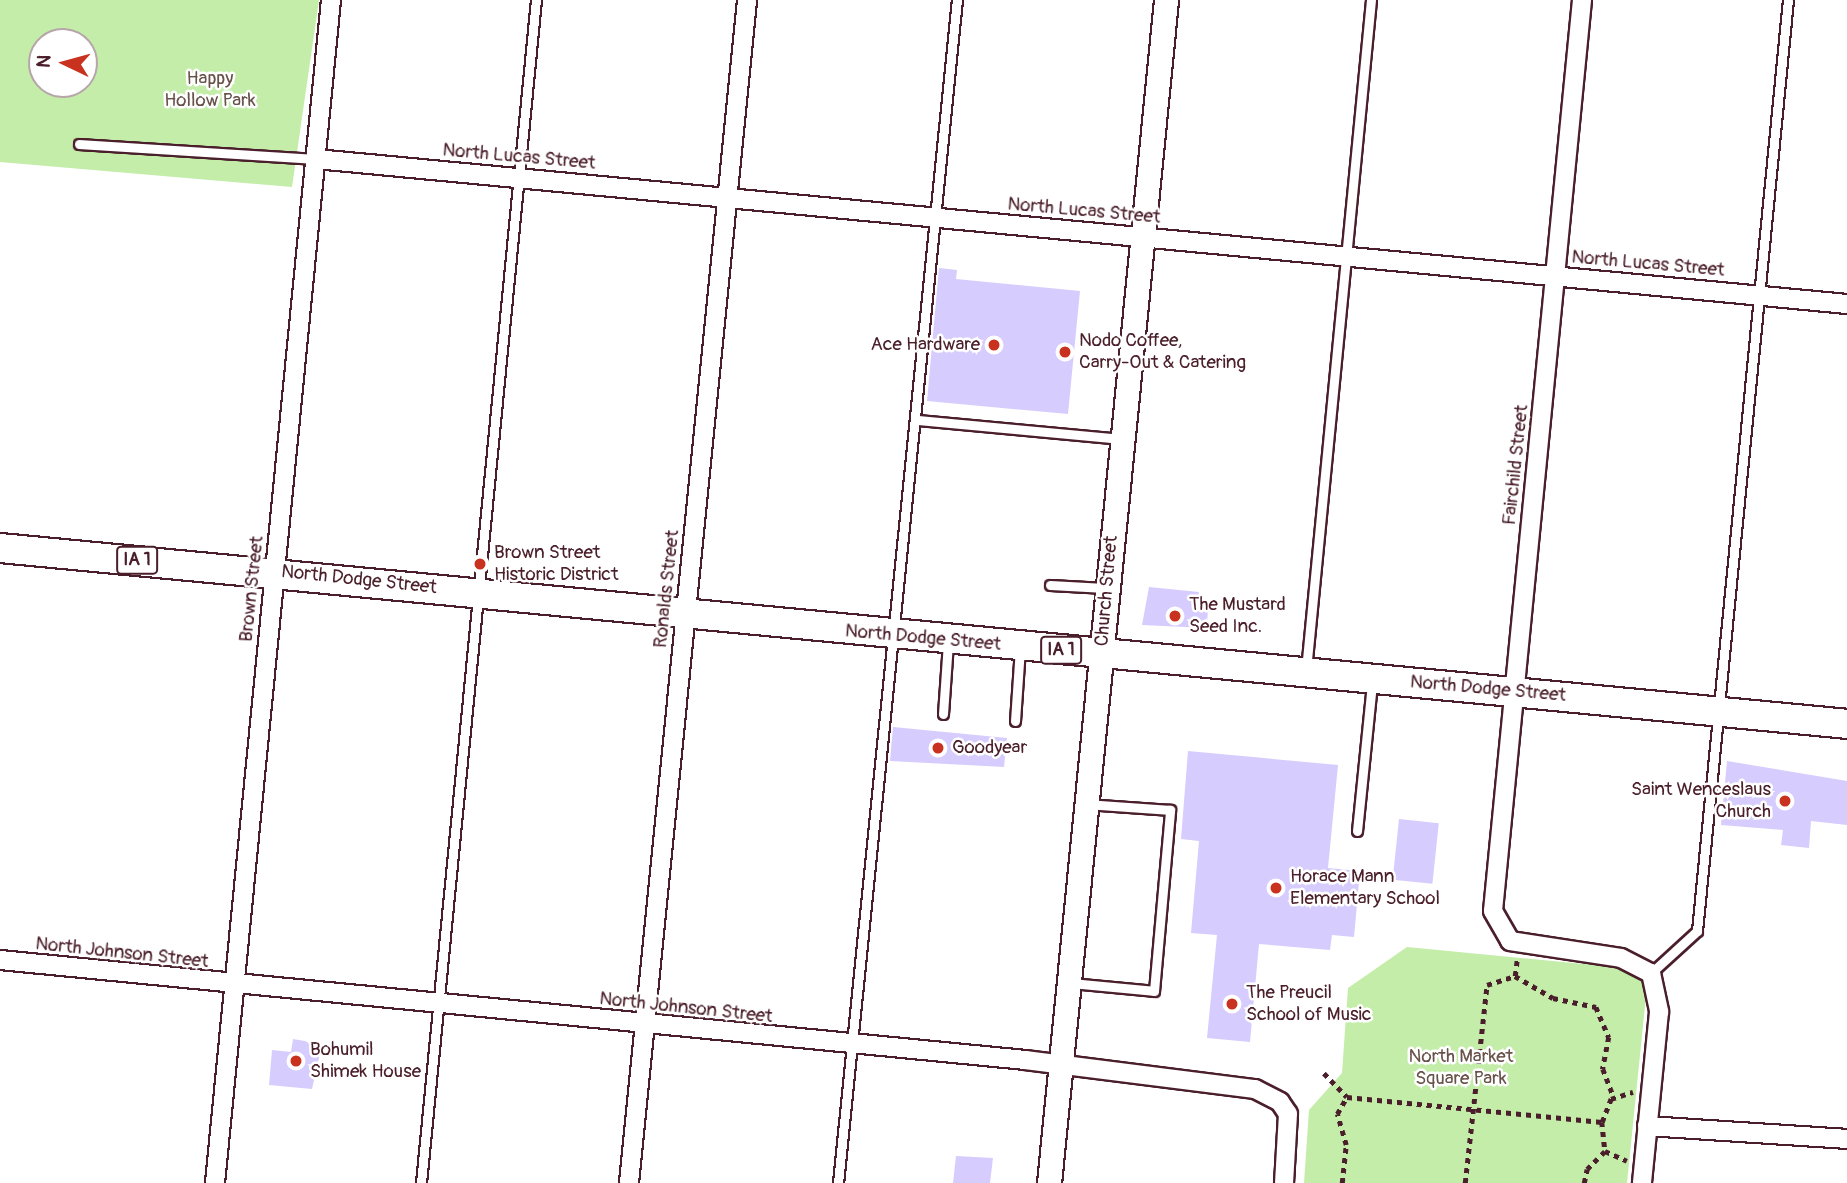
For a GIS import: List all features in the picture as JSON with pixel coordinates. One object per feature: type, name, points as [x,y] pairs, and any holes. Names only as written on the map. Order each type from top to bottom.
[{"type":"main road","name":"North Dodge Street","points":[[0,548],[275,571],[893,636],[1514,690],[1847,724]]},
{"type":"street","name":"Brown Street","points":[[215,1183],[331,0]]},
{"type":"street","name":"Ronalds Street","points":[[629,1183],[747,0]]},
{"type":"street","name":"Church Street","points":[[1049,1183],[1140,237],[1166,0]]},
{"type":"street","name":"Fairchild Street","points":[[1582,0],[1493,911],[1502,933],[1527,947],[1621,958],[1651,973]]},
{"type":"street","name":"North Lucas Street","points":[[316,159],[1847,304]]},
{"type":"street","name":"North Johnson Street","points":[[0,960],[851,1047],[1060,1064],[1269,1094],[1288,1114],[1284,1183]]},
{"type":"street","points":[[1642,1183],[1658,1012],[1651,973]]},
{"type":"street","points":[[1647,1126],[1847,1139]]},
{"type":"lane","points":[[421,1183],[478,592],[522,179],[536,0]]},
{"type":"lane","points":[[838,1183],[917,421],[934,218],[957,0]]},
{"type":"lane","points":[[1306,672],[1371,0]]},
{"type":"lane","points":[[1651,973],[1697,931],[1787,0]]},
{"type":"lane","points":[[79,144],[316,159]]},
{"type":"lane","points":[[917,421],[1121,440]]},
{"type":"lane","points":[[1050,585],[1107,588]]},
{"type":"lane","points":[[943,714],[948,641]]},
{"type":"lane","points":[[1015,721],[1020,647]]},
{"type":"lane","points":[[1357,831],[1372,679]]},
{"type":"lane","points":[[1068,983],[1154,991],[1170,810],[1086,804]]},
{"type":"path","points":[[1465,1183],[1482,999],[1487,985],[1515,976],[1553,999],[1596,1007],[1609,1037],[1604,1069],[1614,1097],[1602,1122],[1605,1151]]},
{"type":"path","points":[[1324,1073],[1347,1097],[1602,1122]]},
{"type":"path","points":[[1614,1097],[1651,1093]]},
{"type":"path","points":[[1342,1183],[1346,1145],[1336,1114],[1347,1097]]},
{"type":"path","points":[[1605,1151],[1644,1163]]},
{"type":"path","points":[[1584,1183],[1587,1169],[1605,1151]]},
{"type":"green space","name":"Happy Hollow Park","points":[[0,0],[319,0],[292,187],[0,162]]},
{"type":"green space","name":"North Market Square Park","points":[[1407,947],[1625,968],[1641,977],[1646,996],[1627,1183],[1304,1183],[1309,1110],[1342,1073],[1348,988]]},
{"type":"building","name":"Ace Hardware","points":[[939,268],[957,270],[956,279],[1080,291],[1068,414],[927,401]]},
{"type":"building","name":"The Mustard Seed Inc.","points":[[1149,587],[1199,592],[1197,606],[1208,607],[1207,628],[1142,625]]},
{"type":"building","name":"Goodyear","points":[[893,727],[1007,738],[1004,767],[890,761]]},
{"type":"building","points":[[1188,751],[1338,765],[1328,868],[1360,871],[1354,937],[1332,935],[1330,950],[1259,944],[1250,1042],[1207,1038],[1217,935],[1191,933],[1199,841],[1181,839]]},
{"type":"building","name":"Saint Wenceslaus Church","points":[[1727,761],[1847,781],[1847,825],[1811,821],[1809,848],[1781,845],[1783,830],[1721,825]]},
{"type":"building","points":[[1399,819],[1439,823],[1432,884],[1393,880]]},
{"type":"building","name":"Bohumil Shimek House","points":[[293,1039],[322,1044],[312,1089],[269,1085],[272,1050],[291,1052]]},
{"type":"building","points":[[956,1156],[993,1158],[990,1183],[953,1183]]},
{"type":"place","name":"Ace Hardware","points":[[994,345]]},
{"type":"place","name":"Nodo Coffee, Carry-Out & Catering","points":[[1065,352]]},
{"type":"place","name":"Brown Street Historic District","points":[[480,564]]},
{"type":"place","name":"The Mustard Seed Inc.","points":[[1175,616]]},
{"type":"place","name":"Goodyear","points":[[938,748]]},
{"type":"place","name":"Saint Wenceslaus Church","points":[[1785,801]]},
{"type":"place","name":"Horace Mann Elementary School","points":[[1276,888]]},
{"type":"place","name":"The Preucil School of Music","points":[[1232,1004]]},
{"type":"place","name":"Bohumil Shimek House","points":[[296,1061]]}]
